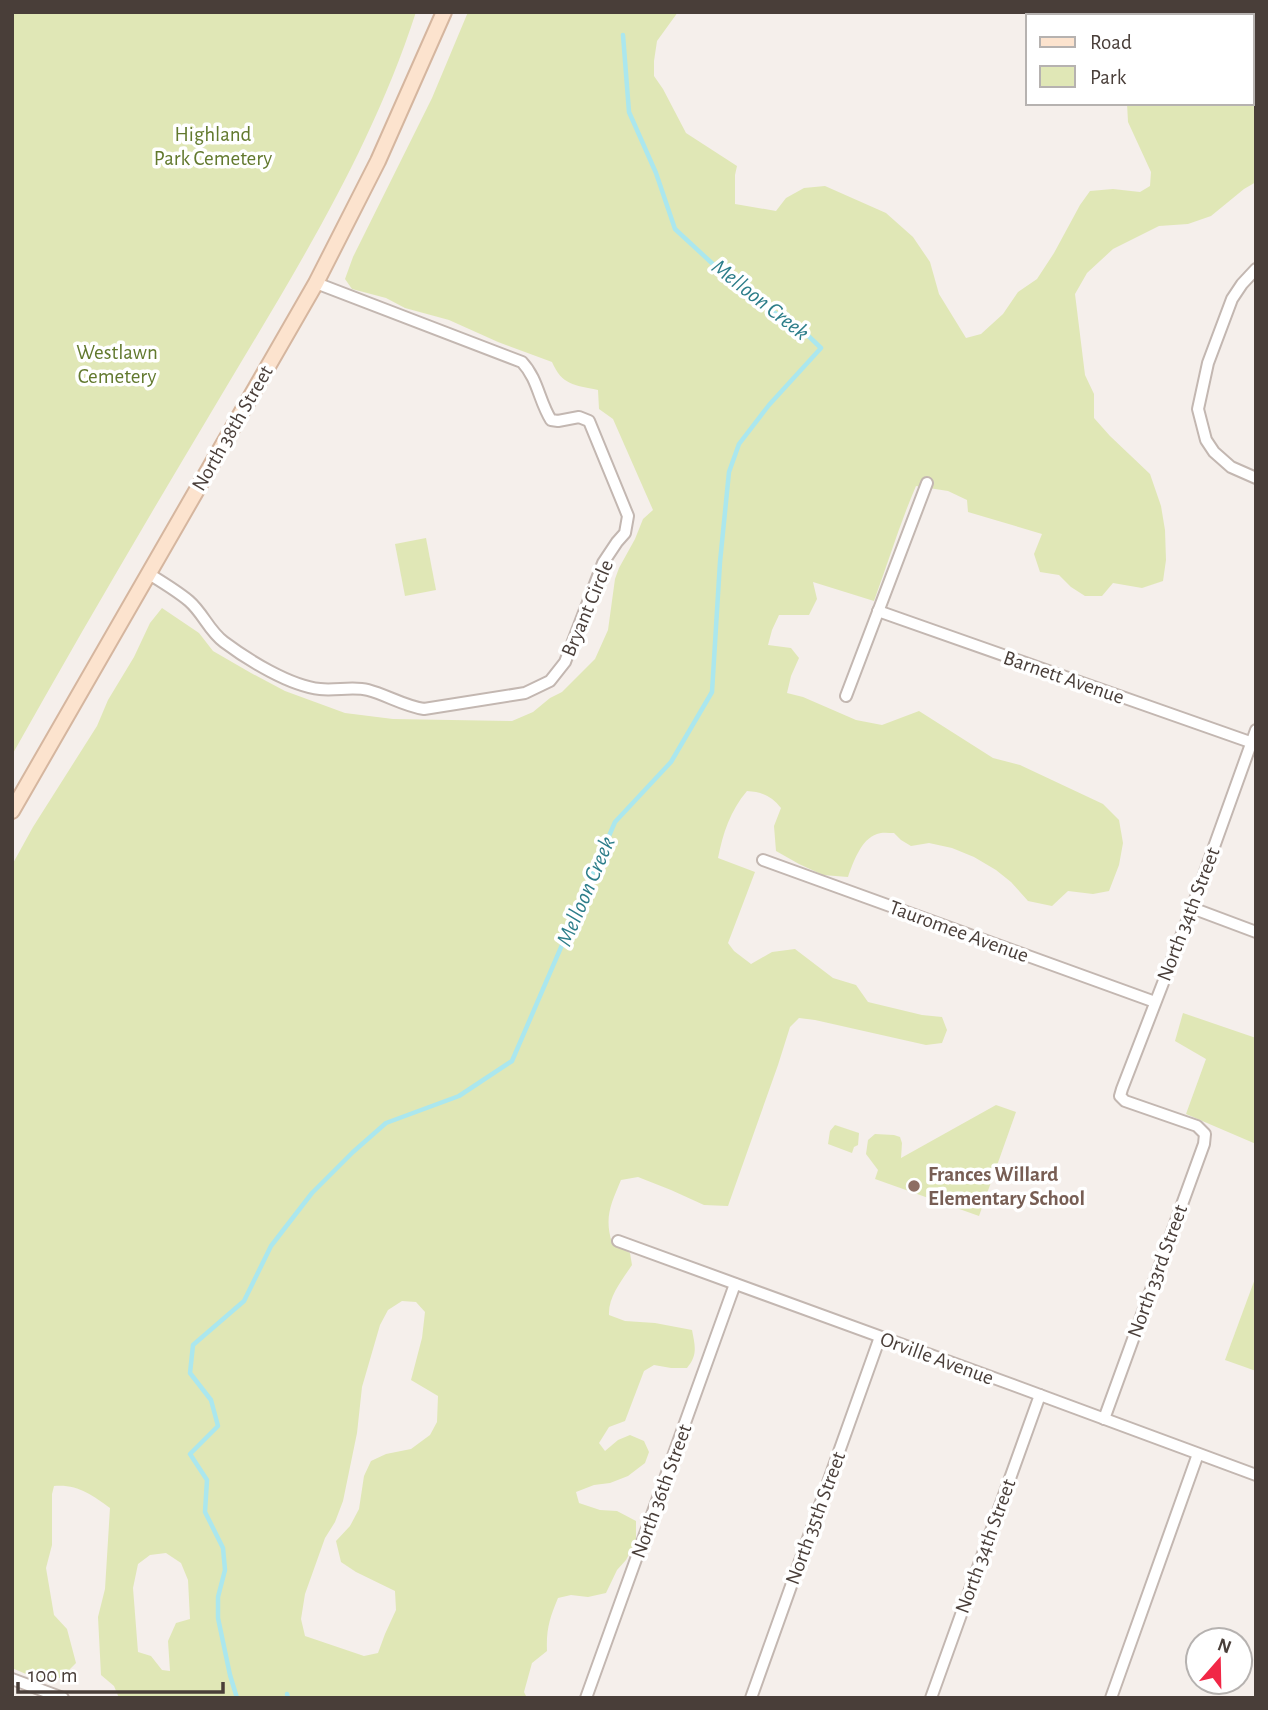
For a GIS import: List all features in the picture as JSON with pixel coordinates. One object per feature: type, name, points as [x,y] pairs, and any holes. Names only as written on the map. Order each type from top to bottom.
[{"type":"main road","name":"North 38th Street","points":[[433,35],[435,12]]},
{"type":"main road","name":"North 38th Street","points":[[12,811],[316,283],[378,161],[444,12]]},
{"type":"street","points":[[1256,268],[1232,299],[1209,363],[1198,409],[1206,440],[1213,452],[1231,467],[1256,478]]},
{"type":"street","name":"Bryant Circle","points":[[149,574],[190,601],[209,628],[222,640],[286,679],[318,689],[365,689],[409,707],[424,709],[525,693],[550,681],[565,662],[603,563],[625,533],[628,522],[628,516],[589,421],[579,417],[551,420],[531,372],[522,362],[316,283]]},
{"type":"street","points":[[846,696],[927,483]]},
{"type":"street","name":"Barnett Avenue","points":[[878,611],[1250,742]]},
{"type":"street","name":"North 34th Street","points":[[1197,1126],[1125,1101],[1121,1098],[1122,1089],[1192,908],[1256,730]]},
{"type":"street","name":"Tauromee Avenue","points":[[763,860],[1155,1002]]},
{"type":"street","points":[[1192,908],[1256,932]]},
{"type":"street","name":"North 33rd Street","points":[[1104,1419],[1204,1144],[1205,1134],[1197,1126]]},
{"type":"street","name":"Orville Avenue","points":[[618,1241],[1256,1475]]},
{"type":"street","name":"North 36th Street","points":[[586,1698],[735,1284]]},
{"type":"street","name":"North 35th Street","points":[[751,1698],[880,1337]]},
{"type":"street","name":"North 34th Street","points":[[931,1698],[1040,1395]]},
{"type":"street","points":[[1111,1698],[1198,1454]]},
{"type":"street","points":[[12,1679],[63,1698]]},
{"type":"green space","points":[[12,12],[416,12],[374,119],[324,220],[12,755]]},
{"type":"green space","points":[[468,12],[678,12],[657,41],[654,76],[686,133],[737,166],[735,204],[776,211],[786,198],[804,188],[825,186],[886,213],[913,237],[930,262],[939,294],[966,338],[981,334],[1003,314],[1018,292],[1037,279],[1090,191],[1113,189],[1140,192],[1150,186],[1151,172],[1128,122],[1127,105],[1254,105],[1254,99],[1256,100],[1256,182],[1211,216],[1188,224],[1159,226],[1113,249],[1087,273],[1075,294],[1085,375],[1094,394],[1094,418],[1150,474],[1161,506],[1166,560],[1163,581],[1142,588],[1113,583],[1102,596],[1085,596],[1059,575],[1040,572],[1034,554],[1042,534],[968,512],[967,500],[948,491],[916,486],[874,601],[813,582],[817,599],[809,615],[779,615],[768,645],[791,648],[799,658],[787,693],[803,697],[856,720],[882,725],[919,711],[993,758],[1020,765],[1103,804],[1119,820],[1123,843],[1119,865],[1109,891],[1093,894],[1068,891],[1052,906],[1028,901],[1011,882],[974,857],[929,843],[911,846],[894,833],[879,833],[866,841],[858,852],[848,877],[823,875],[776,851],[774,826],[781,808],[774,800],[762,794],[747,791],[728,823],[718,858],[755,872],[728,943],[734,951],[751,964],[772,952],[795,949],[833,978],[856,985],[868,1002],[942,1017],[947,1030],[942,1043],[926,1045],[799,1018],[790,1027],[728,1206],[704,1205],[638,1177],[621,1180],[610,1211],[610,1234],[612,1243],[630,1253],[632,1265],[613,1295],[609,1315],[625,1321],[692,1330],[695,1350],[687,1368],[654,1365],[644,1371],[625,1421],[609,1427],[599,1443],[605,1451],[618,1440],[630,1435],[644,1441],[649,1452],[645,1463],[628,1476],[576,1492],[579,1503],[600,1510],[617,1511],[636,1521],[636,1541],[606,1593],[588,1597],[571,1595],[558,1598],[549,1623],[547,1651],[532,1663],[524,1692],[527,1698],[119,1698],[114,1686],[101,1675],[98,1617],[105,1589],[110,1508],[78,1489],[54,1486],[52,1545],[46,1568],[54,1615],[67,1629],[76,1663],[61,1678],[33,1677],[12,1668],[12,865],[97,726],[108,700],[134,657],[150,623],[162,608],[199,633],[213,651],[251,673],[285,691],[345,713],[393,719],[512,721],[533,712],[562,692],[595,659],[608,630],[619,568],[643,519],[653,510],[613,419],[599,409],[598,390],[565,380],[552,362],[449,320],[352,289],[345,279],[353,257],[432,98]],"holes":[[[402,1301],[416,1302],[425,1312],[422,1338],[411,1380],[438,1396],[437,1422],[430,1435],[411,1449],[386,1454],[371,1461],[364,1476],[359,1509],[350,1526],[336,1541],[341,1562],[395,1591],[396,1610],[378,1653],[364,1656],[305,1636],[301,1619],[305,1594],[325,1538],[343,1501],[357,1433],[362,1387],[380,1325],[388,1310]],[[166,1553],[181,1563],[188,1580],[190,1619],[176,1623],[168,1641],[170,1671],[162,1670],[151,1656],[138,1652],[133,1588],[138,1564],[150,1555]]]},
{"type":"green space","points":[[1149,12],[1256,12],[1256,53],[1254,14]]},
{"type":"green space","points":[[426,538],[436,590],[405,596],[395,544]]},
{"type":"green space","points":[[1183,1013],[1256,1038],[1256,1144],[1186,1114],[1206,1059],[1175,1041]]},
{"type":"green space","points":[[996,1105],[1016,1112],[979,1216],[875,1179],[878,1170],[866,1154],[868,1140],[875,1134],[900,1137],[901,1158]]},
{"type":"green space","points":[[835,1125],[859,1133],[858,1145],[852,1153],[828,1144],[830,1131]]},
{"type":"green space","points":[[1256,1276],[1256,1371],[1225,1360]]},
{"type":"waterway","name":"Melloon Creek","points":[[237,1698],[218,1618],[218,1597],[225,1570],[223,1548],[205,1512],[207,1480],[190,1454],[218,1426],[211,1400],[190,1373],[193,1345],[244,1301],[271,1246],[312,1193],[353,1152],[386,1123],[459,1096],[512,1061],[615,822],[671,762],[712,692],[729,472],[739,444],[769,405],[821,348],[798,326],[763,306],[675,229],[656,173],[629,112],[623,35]]},
{"type":"waterway","points":[[287,1694],[288,1698]]},
{"type":"place","name":"Frances Willard Elementary School","points":[[914,1186]]},
{"type":"park label","name":"Highland Park Cemetery","points":[[213,146]]},
{"type":"park label","name":"Westlawn Cemetery","points":[[117,364]]}]
